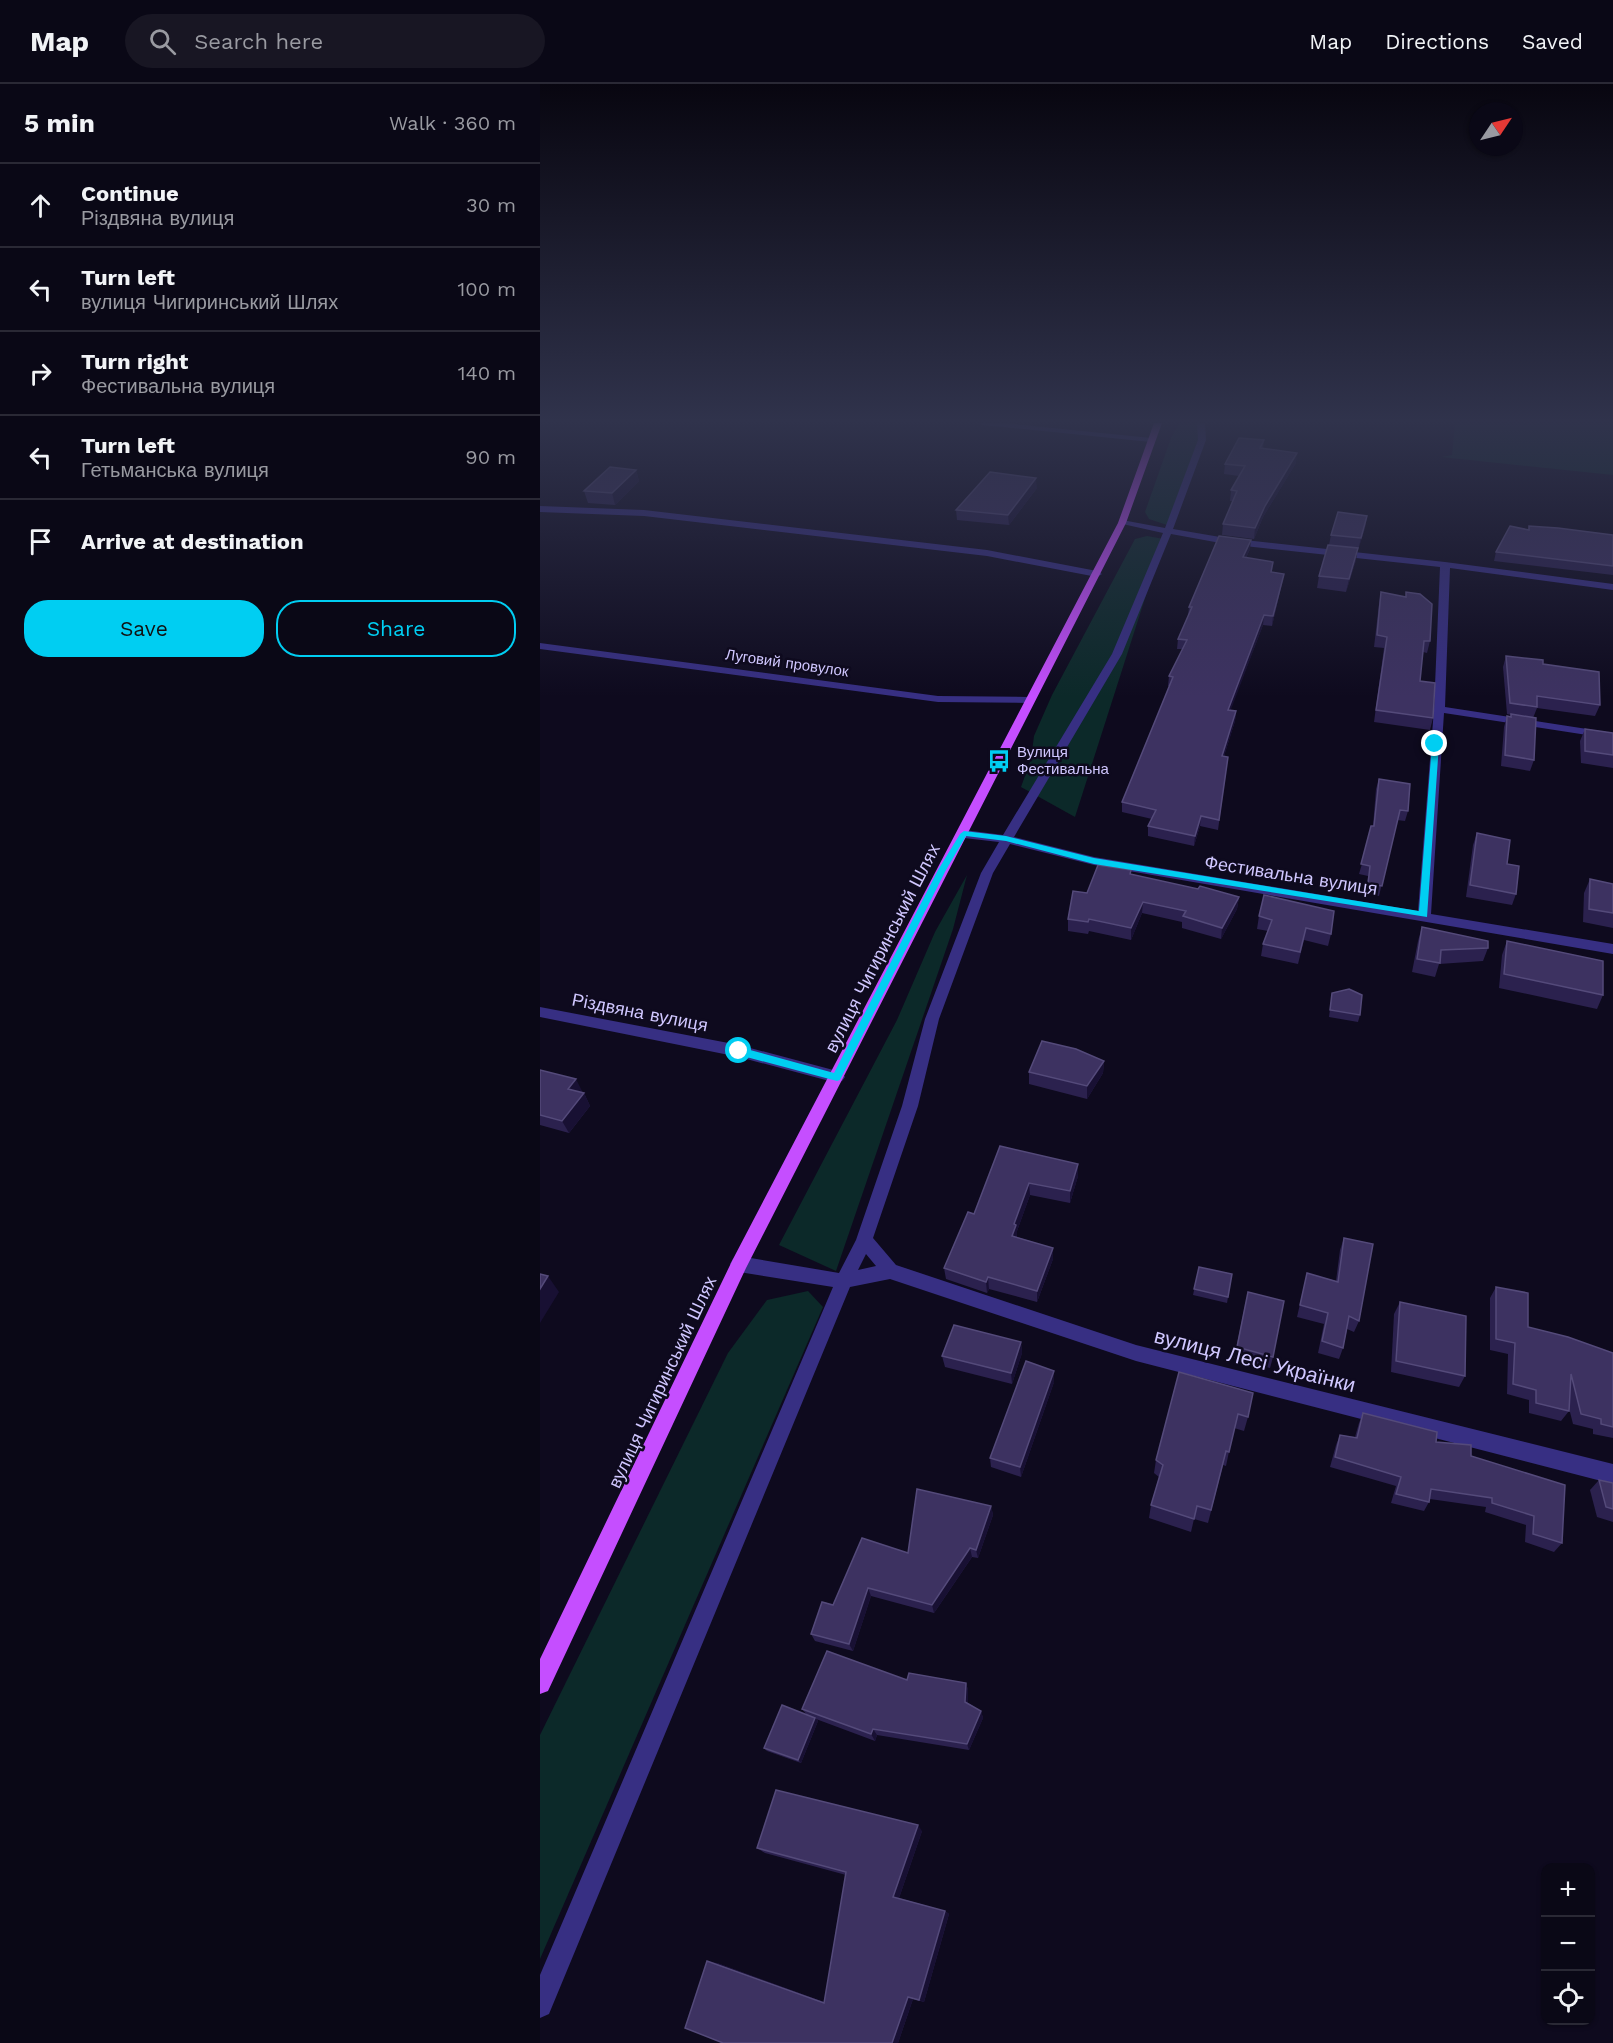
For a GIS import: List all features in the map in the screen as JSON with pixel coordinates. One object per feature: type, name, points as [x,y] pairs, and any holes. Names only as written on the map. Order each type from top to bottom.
[{"type":"main road","name":"вулиця Чигиринський Шлях","points":[[540,1683],[546,1654],[740,1264],[942,870],[964,834],[1030,700],[1097,574],[1125,514]]},
{"type":"street","points":[[656,514],[987,553],[1097,574]]},
{"type":"street","points":[[540,2005],[844,1281],[864,1240],[910,1106],[932,1019],[987,873],[1117,654],[1174,514]]},
{"type":"street","points":[[1122,523],[1226,541],[1445,565],[1613,587]]},
{"type":"street","points":[[1424,915],[1440,709],[1445,565]]},
{"type":"street","name":"Луговий провулок","points":[[540,646],[938,699],[1030,700]]},
{"type":"street","points":[[1440,709],[1613,736]]},
{"type":"street","name":"Фестивальна вулиця","points":[[964,834],[1006,839],[1094,861],[1424,915],[1613,949]]},
{"type":"street","name":"Різдвяна вулиця","points":[[540,1012],[739,1051],[837,1077]]},
{"type":"street","points":[[740,1264],[844,1281],[890,1271],[864,1240]]},
{"type":"street","name":"вулиця Лесі Українки","points":[[890,1271],[1136,1353],[1613,1474]]},
{"type":"green space","points":[[1146,514],[1171,514],[1167,525],[1149,519]]},
{"type":"green space","points":[[1147,536],[1164,539],[1075,817],[1021,787],[1031,759],[1034,736],[1052,695],[1135,539]]},
{"type":"green space","points":[[967,875],[953,929],[836,1271],[779,1245],[897,1020],[935,932]]},
{"type":"green space","points":[[808,1291],[823,1307],[540,1959],[540,1735],[728,1353],[767,1300]]},
{"type":"building","points":[[1227,514],[1261,514],[1255,528],[1223,524]]},
{"type":"building","points":[[1337,514],[1367,516],[1361,538],[1331,535]]},
{"type":"building","points":[[1510,526],[1529,530],[1529,526],[1613,535],[1613,566],[1496,552]]},
{"type":"building","points":[[1219,536],[1251,540],[1243,557],[1273,562],[1271,572],[1284,574],[1273,616],[1264,615],[1228,710],[1236,711],[1222,756],[1228,757],[1219,820],[1201,816],[1195,836],[1148,826],[1156,810],[1122,802],[1173,677],[1169,676],[1187,640],[1178,639]]},
{"type":"building","points":[[1328,545],[1358,548],[1349,579],[1319,576]]},
{"type":"building","points":[[1381,592],[1406,597],[1406,592],[1420,594],[1432,604],[1430,641],[1424,641],[1420,681],[1435,683],[1433,718],[1376,710],[1387,637],[1377,635]]},
{"type":"building","points":[[1506,656],[1543,660],[1543,664],[1599,672],[1600,705],[1537,696],[1537,707],[1510,703]]},
{"type":"building","points":[[1511,714],[1536,718],[1534,760],[1505,755],[1507,716],[1511,717]]},
{"type":"building","points":[[1585,729],[1613,733],[1613,755],[1585,751]]},
{"type":"building","points":[[1379,779],[1410,784],[1408,811],[1400,810],[1382,886],[1368,884],[1370,866],[1361,864],[1371,826],[1374,826]]},
{"type":"building","points":[[1477,833],[1510,840],[1507,864],[1519,866],[1516,894],[1470,885]]},
{"type":"building","points":[[1098,865],[1131,870],[1130,874],[1198,889],[1200,886],[1239,897],[1222,928],[1183,916],[1186,911],[1143,902],[1131,928],[1089,919],[1088,922],[1068,919],[1073,891],[1087,893]]},
{"type":"building","points":[[1590,879],[1613,884],[1613,913],[1589,909]]},
{"type":"building","points":[[1264,895],[1334,911],[1331,934],[1306,928],[1300,952],[1263,944],[1272,920],[1259,916]]},
{"type":"building","points":[[1422,927],[1488,941],[1488,948],[1441,950],[1440,963],[1417,959]]},
{"type":"building","points":[[1507,941],[1603,961],[1603,995],[1504,974]]},
{"type":"building","points":[[1349,989],[1362,995],[1360,1015],[1330,1010],[1332,993]]},
{"type":"building","points":[[1042,1041],[1076,1049],[1104,1061],[1087,1086],[1029,1072]]},
{"type":"building","points":[[540,1070],[576,1079],[568,1089],[584,1093],[562,1121],[540,1115]]},
{"type":"building","points":[[1000,1146],[1078,1164],[1070,1191],[1029,1183],[1014,1224],[1016,1225],[1012,1236],[1053,1248],[1037,1291],[988,1277],[986,1282],[944,1268],[968,1212],[974,1214]]},
{"type":"building","points":[[1344,1238],[1373,1244],[1359,1321],[1349,1316],[1343,1348],[1322,1341],[1328,1313],[1300,1305],[1307,1273],[1338,1282]]},
{"type":"building","points":[[1199,1267],[1232,1274],[1228,1297],[1194,1289]]},
{"type":"building","points":[[540,1274],[548,1276],[540,1289]]},
{"type":"building","points":[[1496,1287],[1528,1293],[1528,1327],[1568,1337],[1613,1353],[1613,1427],[1601,1424],[1601,1419],[1581,1414],[1571,1374],[1569,1411],[1536,1403],[1536,1390],[1513,1384],[1515,1343],[1496,1339]]},
{"type":"building","points":[[1248,1292],[1284,1301],[1273,1357],[1237,1347]]},
{"type":"building","points":[[1400,1302],[1466,1316],[1465,1376],[1396,1361]]},
{"type":"building","points":[[954,1325],[1021,1342],[1011,1373],[942,1356]]},
{"type":"building","points":[[1026,1361],[1054,1371],[1020,1467],[990,1458]]},
{"type":"building","points":[[1179,1372],[1253,1393],[1248,1417],[1238,1414],[1211,1510],[1197,1506],[1194,1519],[1151,1505],[1163,1465],[1156,1460]]},
{"type":"building","points":[[1363,1413],[1437,1432],[1436,1442],[1471,1445],[1471,1456],[1565,1485],[1562,1543],[1533,1534],[1534,1516],[1492,1503],[1492,1498],[1431,1489],[1429,1502],[1396,1494],[1401,1477],[1335,1457],[1340,1435],[1357,1438]]},
{"type":"building","points":[[1599,1480],[1613,1483],[1613,1509],[1606,1507]]},
{"type":"building","points":[[917,1489],[991,1506],[976,1550],[970,1548],[932,1605],[868,1588],[849,1644],[811,1634],[822,1602],[833,1605],[862,1538],[908,1553]]},
{"type":"building","points":[[827,1651],[907,1680],[909,1673],[966,1683],[965,1702],[981,1711],[967,1744],[873,1729],[871,1734],[802,1709]]},
{"type":"building","points":[[782,1705],[815,1718],[798,1760],[764,1748]]},
{"type":"building","points":[[776,1790],[918,1825],[893,1897],[945,1911],[919,2000],[908,1997],[892,2043],[723,2043],[685,2028],[707,1961],[824,2003],[846,1872],[757,1848]]},
{"type":"place","name":"Вулиця Фестивальна","points":[[999,761]]},
{"type":"route","points":[[739,1051],[837,1077],[942,870],[964,834],[1006,839],[1094,861],[1424,915],[1435,744]]}]
